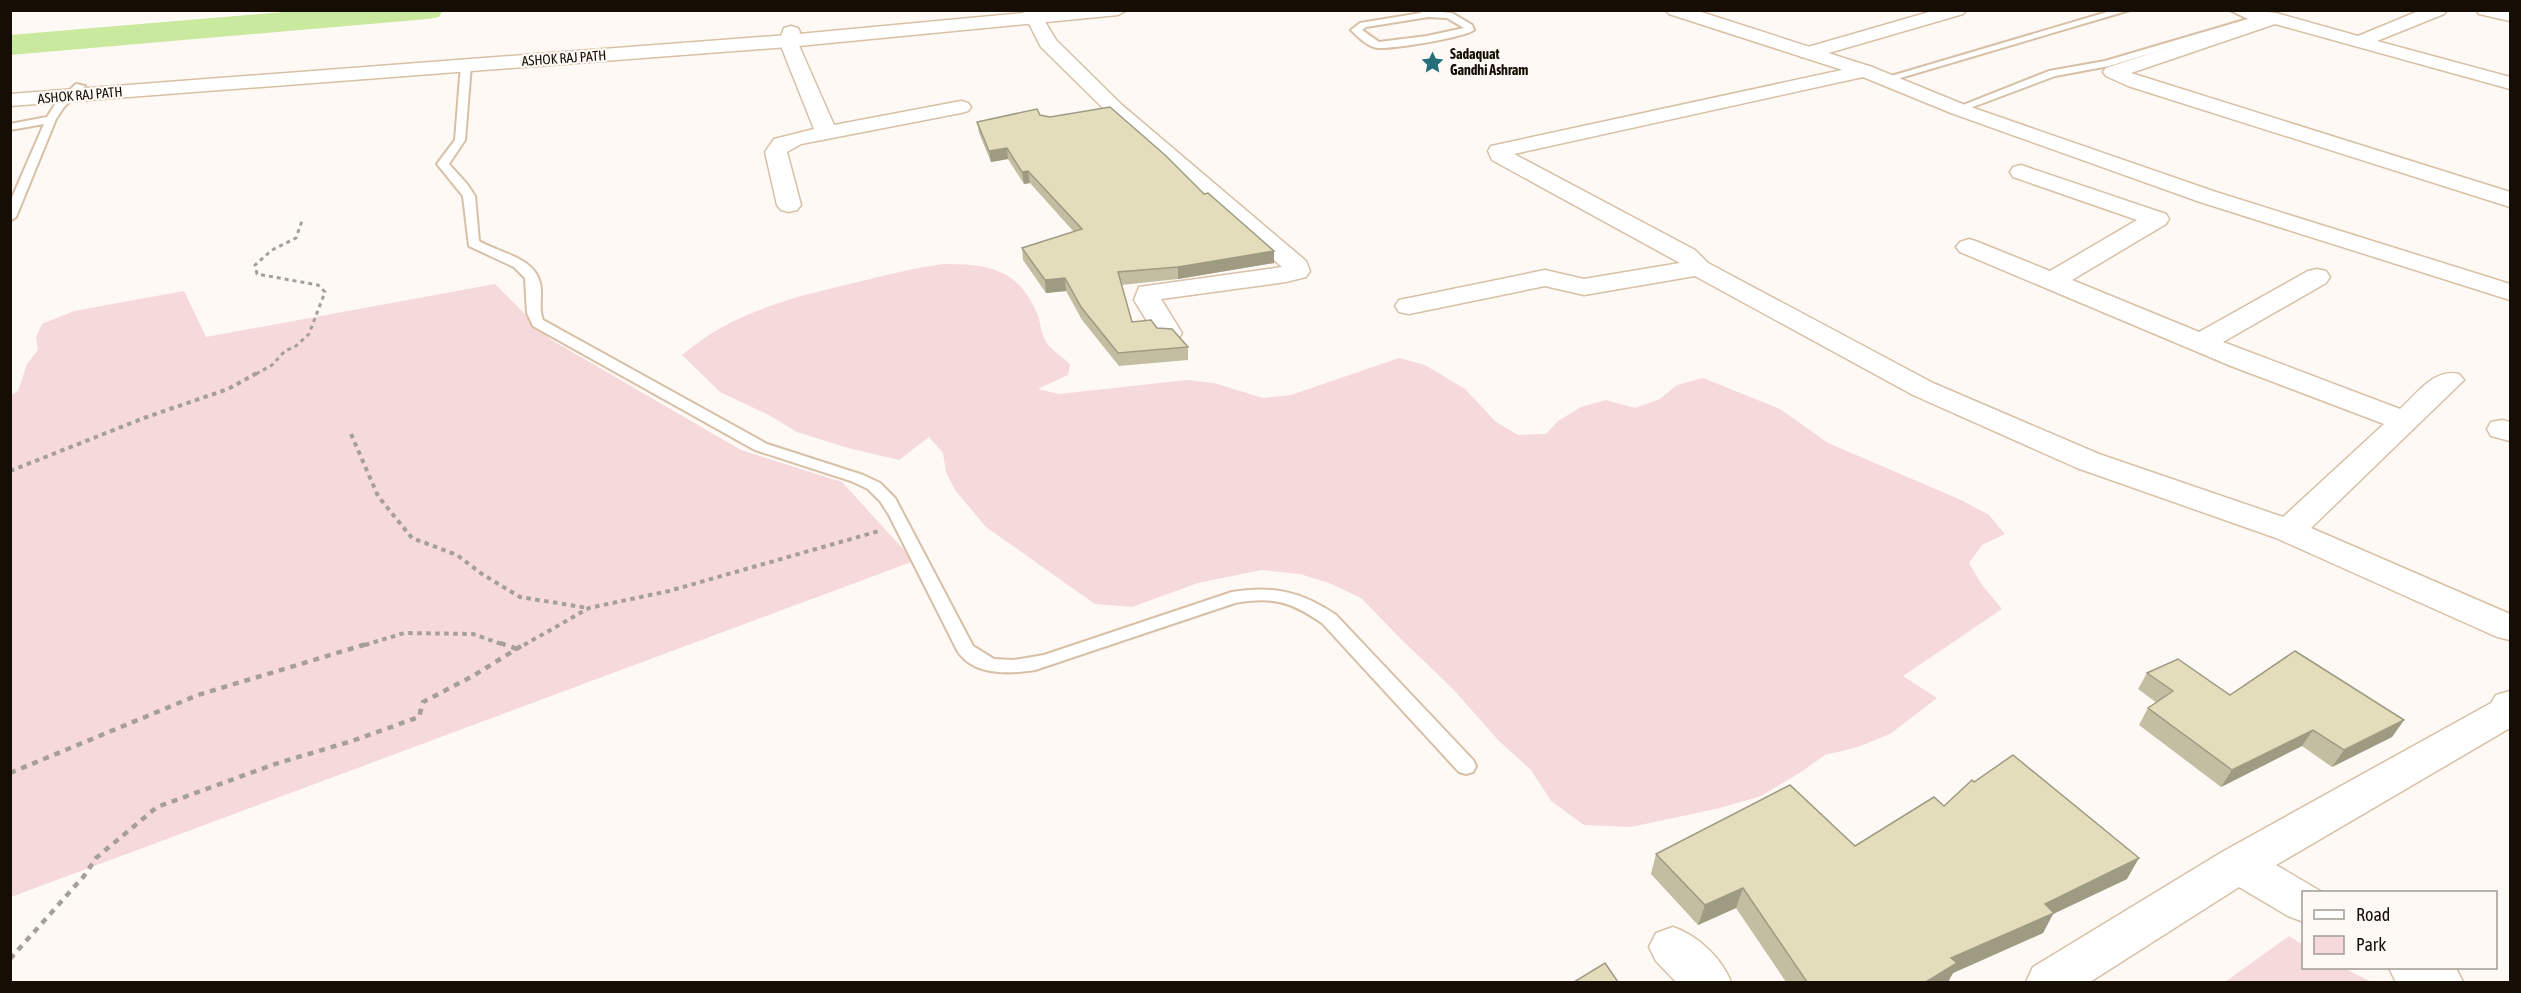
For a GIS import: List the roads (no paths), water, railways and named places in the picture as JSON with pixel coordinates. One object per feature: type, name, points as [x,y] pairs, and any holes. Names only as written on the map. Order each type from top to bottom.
[{"type":"street","name":"ASHOK RAJ PATH","points":[[10,92],[75,91],[466,65],[1035,14],[1118,10]]},
{"type":"street","points":[[1676,10],[1876,75],[1958,109],[2230,205],[2511,292]]},
{"type":"street","points":[[1808,53],[1957,10]]},
{"type":"street","points":[[2248,10],[2511,83]]},
{"type":"street","points":[[2359,42],[2438,10]]},
{"type":"street","points":[[2485,10],[2511,16]]},
{"type":"street","points":[[1035,14],[1048,43],[1115,109],[1294,262],[1298,269],[1286,274],[1148,293],[1147,300],[1168,333]]},
{"type":"street","points":[[2276,18],[2113,72],[2135,82],[2511,200]]},
{"type":"street","name":"ASHOK RAJ PATH","points":[[10,100],[75,91],[789,37]]},
{"type":"street","points":[[789,37],[827,133]]},
{"type":"street","points":[[1876,75],[1713,102],[1499,151],[1505,159],[1686,255],[1699,268],[1934,394],[2088,461],[2288,531],[2511,628]]},
{"type":"street","points":[[789,205],[776,152],[777,147],[787,141],[961,107]]},
{"type":"street","points":[[1094,112],[1115,109]]},
{"type":"street","points":[[2021,172],[2157,219],[2052,281]]},
{"type":"street","points":[[1969,247],[2201,343],[2404,422]]},
{"type":"street","points":[[1409,306],[1545,278],[1584,286],[1699,268]]},
{"type":"street","points":[[2201,343],[2317,277]]},
{"type":"street","points":[[2288,531],[2449,380]]},
{"type":"street","points":[[2050,982],[2238,865],[2509,711]]},
{"type":"street","points":[[2238,865],[2302,902]]},
{"type":"street","points":[[1673,947],[1707,982]]},
{"type":"street","points":[[2415,969],[2439,982]]},
{"type":"lane","points":[[1876,75],[2126,10]]},
{"type":"lane","points":[[1958,109],[2053,73],[2106,64],[2252,21],[2253,17],[2234,10]]},
{"type":"lane","points":[[1426,12],[1449,15],[1469,30],[1427,39],[1378,45],[1356,30],[1363,25],[1426,12]]},
{"type":"lane","points":[[466,65],[460,140],[443,164],[469,196],[473,243],[521,266],[532,277],[535,285],[532,312],[538,323],[761,447],[858,478],[874,486],[887,498],[903,525],[966,651],[975,659],[986,664],[1012,667],[1046,661],[1232,598],[1274,592],[1308,604],[1329,619],[1466,766]]},
{"type":"lane","points":[[10,217],[51,119],[60,105],[75,91]]},
{"type":"lane","points":[[10,127],[51,119]]},
{"type":"waterway","points":[[10,45],[428,10]]},
{"type":"place","name":"Sadaquat Gandhi Ashram","points":[[1432,62]]}]
